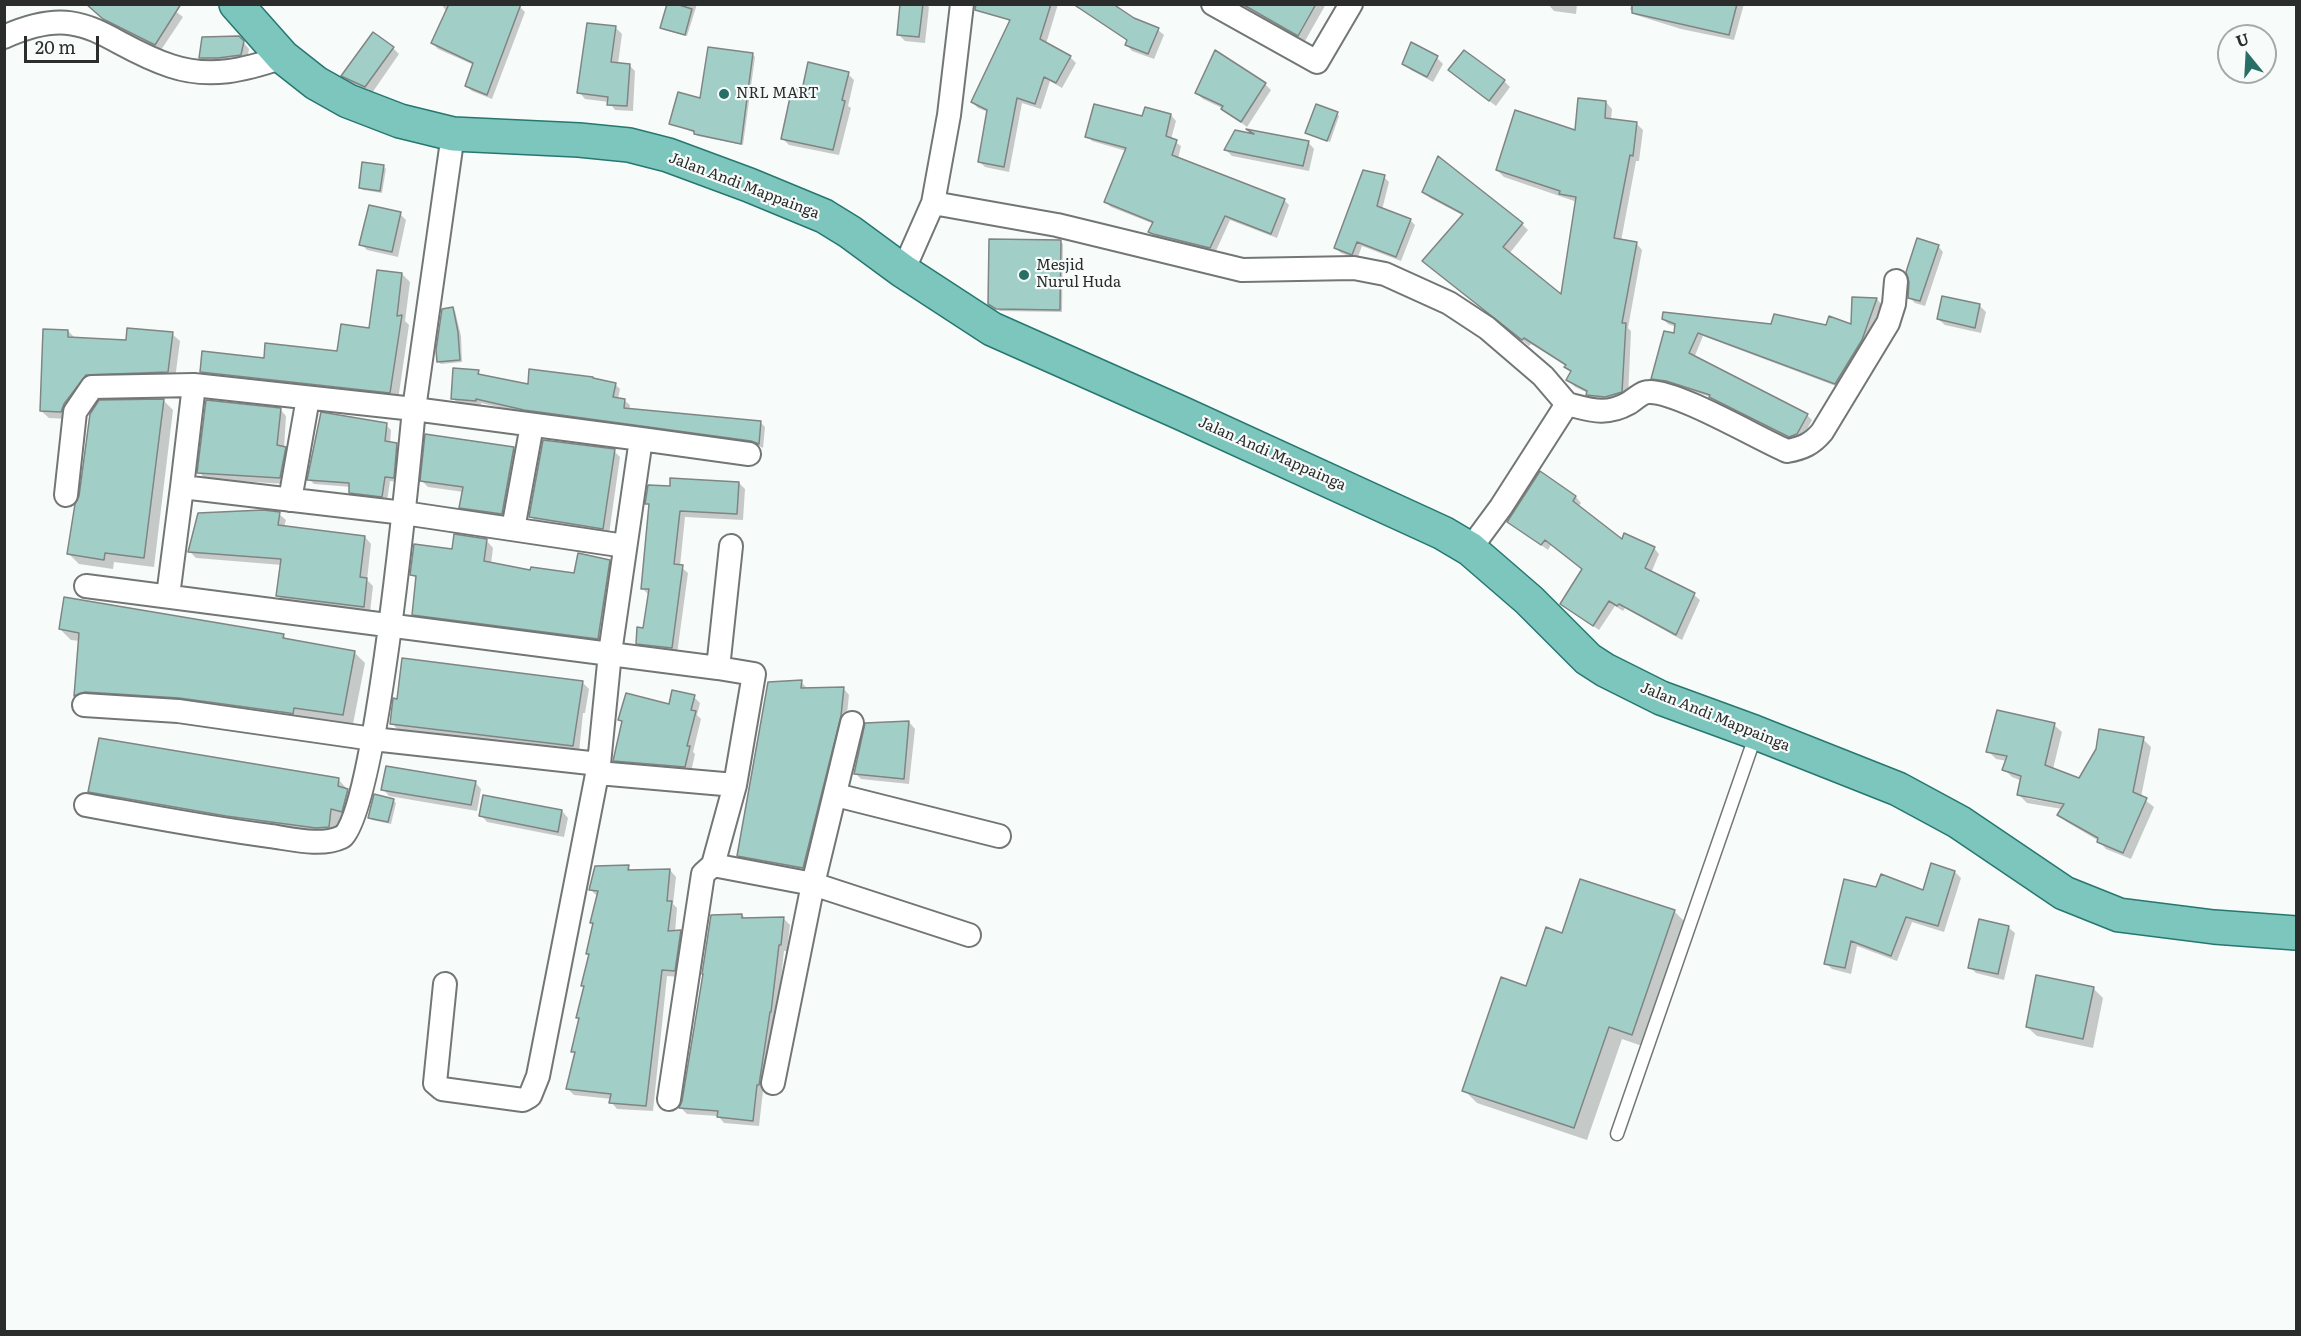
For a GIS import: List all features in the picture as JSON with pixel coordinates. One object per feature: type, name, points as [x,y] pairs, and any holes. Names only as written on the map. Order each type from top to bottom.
[{"type":"main road","name":"Jalan Andi Mappainga","points":[[236,4],[283,57],[316,82],[348,101],[400,122],[453,134],[629,145],[668,155],[824,216],[992,329],[1443,532],[1470,549],[1524,595],[1588,659],[1661,698],[1898,789],[1959,822],[2064,893],[2119,915],[2214,927],[2296,933]]},
{"type":"street","points":[[903,271],[933,203],[949,115],[962,4]]},
{"type":"street","points":[[1223,7],[1317,62],[1351,4]]},
{"type":"street","points":[[4,37],[45,23],[61,22],[83,25],[107,34],[138,52],[171,66],[197,72],[222,73],[252,68],[283,57]]},
{"type":"street","points":[[86,805],[231,831],[312,841],[331,841],[345,836],[353,823],[373,740],[404,513],[414,409],[453,134]]},
{"type":"street","points":[[933,203],[1057,225],[1242,270],[1354,268],[1385,274],[1449,303],[1487,328],[1543,376],[1567,404],[1602,412],[1621,407],[1646,392],[1657,393],[1683,401],[1787,451],[1803,448],[1813,443],[1822,432],[1888,323],[1894,304],[1896,281]]},
{"type":"street","points":[[168,596],[194,385]]},
{"type":"street","points":[[66,495],[75,412],[92,387],[194,385],[414,409],[749,454]]},
{"type":"street","points":[[290,500],[308,398]]},
{"type":"street","points":[[1470,549],[1501,507],[1567,404]]},
{"type":"street","points":[[513,529],[532,425]]},
{"type":"street","points":[[445,984],[435,1083],[441,1089],[523,1100],[530,1096],[538,1076],[598,769],[610,653],[641,439]]},
{"type":"street","points":[[182,487],[404,513],[625,546]]},
{"type":"street","points":[[718,668],[731,546]]},
{"type":"street","points":[[86,586],[610,653],[754,674],[735,785],[713,865],[703,874],[669,1099]]},
{"type":"street","points":[[84,705],[178,711],[373,740],[735,785]]},
{"type":"street","points":[[773,1083],[813,884],[852,723]]},
{"type":"street","points":[[836,795],[999,836]]},
{"type":"street","points":[[713,865],[813,884],[969,935]]},
{"type":"lane","points":[[1617,1134],[1757,733]]},
{"type":"building","points":[[86,4],[181,4],[155,45],[103,19]]},
{"type":"building","points":[[449,4],[521,4],[487,95],[465,86],[473,63],[431,43]]},
{"type":"building","points":[[667,4],[692,9],[685,35],[660,28]]},
{"type":"building","points":[[900,4],[923,4],[919,37],[897,35]]},
{"type":"building","points":[[976,4],[1051,4],[1040,39],[1071,56],[1056,83],[1044,77],[1035,104],[1017,98],[1004,167],[978,162],[987,110],[971,102],[1010,20],[975,10]]},
{"type":"building","points":[[1073,4],[1113,4],[1134,18],[1159,28],[1148,54],[1125,45],[1127,40]]},
{"type":"building","points":[[1242,4],[1316,4],[1298,36]]},
{"type":"building","points":[[1632,4],[1737,4],[1729,35],[1632,13]]},
{"type":"building","points":[[587,23],[616,26],[611,62],[630,64],[627,106],[607,105],[608,97],[577,93]]},
{"type":"building","points":[[373,32],[394,47],[365,87],[341,76]]},
{"type":"building","points":[[239,36],[244,41],[241,55],[199,58],[202,37]]},
{"type":"building","points":[[1411,42],[1438,56],[1427,77],[1402,64]]},
{"type":"building","name":"NRL MART","points":[[708,47],[753,53],[741,144],[694,134],[694,131],[669,124],[678,92],[700,98]]},
{"type":"building","points":[[1215,50],[1266,83],[1241,122],[1221,109],[1223,106],[1195,93]]},
{"type":"building","points":[[1464,50],[1505,80],[1489,101],[1448,70]]},
{"type":"building","points":[[808,62],[849,72],[842,100],[845,101],[833,150],[781,139],[792,88],[802,90]]},
{"type":"building","points":[[1578,98],[1606,101],[1605,118],[1637,122],[1633,156],[1630,155],[1614,238],[1637,242],[1622,323],[1626,323],[1622,392],[1605,397],[1586,395],[1587,391],[1566,380],[1571,371],[1564,367],[1566,365],[1524,338],[1522,340],[1422,261],[1463,214],[1422,192],[1438,156],[1523,223],[1503,247],[1561,294],[1576,197],[1559,194],[1560,191],[1496,170],[1515,110],[1575,130]]},
{"type":"building","points":[[1094,104],[1142,116],[1145,107],[1171,114],[1166,136],[1177,140],[1172,155],[1285,199],[1271,234],[1225,216],[1210,248],[1148,232],[1153,222],[1104,202],[1126,148],[1085,137]]},
{"type":"building","points":[[1316,104],[1338,112],[1327,141],[1305,133]]},
{"type":"building","points":[[1246,129],[1309,141],[1303,166],[1224,150],[1235,130],[1254,134]]},
{"type":"building","points":[[362,162],[384,165],[380,191],[359,188]]},
{"type":"building","points":[[1363,170],[1385,175],[1377,206],[1411,219],[1396,257],[1357,242],[1352,255],[1334,248]]},
{"type":"building","points":[[369,205],[401,212],[392,252],[359,245]]},
{"type":"building","points":[[1917,238],[1939,245],[1920,301],[1908,298],[1909,282],[1906,272]]},
{"type":"building","name":"Mesjid Nurul Huda","points":[[989,239],[1061,240],[1060,310],[996,309],[988,304]]},
{"type":"building","points":[[377,270],[402,273],[397,316],[402,315],[390,393],[200,372],[202,351],[264,358],[265,343],[337,351],[341,324],[369,328]]},
{"type":"building","points":[[1942,296],[1980,304],[1975,328],[1937,319]]},
{"type":"building","points":[[1852,297],[1877,298],[1862,340],[1835,384],[1698,333],[1689,353],[1808,414],[1797,434],[1789,437],[1709,397],[1710,395],[1666,381],[1651,379],[1664,331],[1674,333],[1675,324],[1662,319],[1663,312],[1771,324],[1774,314],[1826,325],[1829,316],[1851,324]]},
{"type":"building","points":[[453,307],[460,360],[437,362],[436,350],[442,309]]},
{"type":"building","points":[[127,328],[173,332],[168,372],[86,375],[64,404],[61,412],[40,411],[43,329],[68,330],[68,337],[126,340]]},
{"type":"building","points":[[453,368],[479,370],[478,374],[528,384],[529,369],[593,377],[616,383],[613,397],[625,399],[624,408],[761,421],[759,444],[751,441],[524,410],[476,399],[476,401],[451,399]]},
{"type":"building","points":[[164,399],[144,558],[105,553],[104,560],[67,554],[75,504],[79,496],[90,414],[99,400]]},
{"type":"building","points":[[206,400],[281,408],[277,445],[286,447],[280,478],[197,473]]},
{"type":"building","points":[[321,412],[387,423],[385,441],[397,443],[394,478],[385,477],[382,497],[349,493],[349,483],[307,480]]},
{"type":"building","points":[[425,434],[514,447],[502,514],[459,508],[463,487],[420,481]]},
{"type":"building","points":[[543,440],[615,449],[603,529],[529,517]]},
{"type":"building","points":[[1540,471],[1576,496],[1573,501],[1622,539],[1624,533],[1655,547],[1645,568],[1695,593],[1676,635],[1619,604],[1617,606],[1609,601],[1593,626],[1560,604],[1582,569],[1545,540],[1541,545],[1507,522]]},
{"type":"building","points":[[670,478],[739,482],[737,514],[680,511],[674,564],[683,565],[672,648],[636,644],[637,627],[643,628],[649,589],[641,589],[649,504],[645,504],[648,485],[670,486]]},
{"type":"building","points":[[263,510],[280,512],[278,525],[365,536],[360,577],[367,578],[364,607],[276,596],[281,559],[188,552],[198,513]]},
{"type":"building","points":[[454,534],[487,539],[484,561],[530,570],[531,567],[574,573],[578,553],[610,560],[598,639],[412,615],[416,576],[410,575],[414,544],[452,549]]},
{"type":"building","points":[[64,597],[284,634],[283,638],[355,651],[343,715],[294,708],[293,714],[179,698],[85,692],[74,696],[79,633],[59,629]]},
{"type":"building","points":[[402,658],[583,681],[573,746],[390,724],[393,698],[397,699]]},
{"type":"building","points":[[802,680],[801,688],[844,687],[841,716],[803,868],[737,856],[768,682]]},
{"type":"building","points":[[672,690],[695,695],[691,710],[696,711],[687,746],[690,746],[685,767],[613,761],[622,721],[618,720],[626,693],[669,704]]},
{"type":"building","points":[[1997,710],[2055,723],[2045,765],[2079,778],[2096,749],[2099,729],[2144,737],[2133,792],[2147,798],[2123,853],[2097,842],[2098,838],[2057,815],[2064,804],[2017,795],[2021,776],[2002,770],[2007,756],[1986,752]]},
{"type":"building","points":[[909,721],[904,779],[854,774],[865,723]]},
{"type":"building","points":[[99,738],[339,778],[338,786],[348,789],[342,812],[331,809],[329,827],[316,828],[226,816],[88,792]]},
{"type":"building","points":[[386,766],[476,781],[471,805],[381,790]]},
{"type":"building","points":[[374,794],[394,799],[388,822],[368,818]]},
{"type":"building","points":[[483,795],[562,810],[558,832],[479,816]]},
{"type":"building","points":[[1931,863],[1955,871],[1938,926],[1906,917],[1891,956],[1851,941],[1845,968],[1824,964],[1844,879],[1876,887],[1881,874],[1923,890]]},
{"type":"building","points":[[629,865],[628,870],[670,869],[667,901],[672,901],[668,931],[681,930],[675,971],[662,970],[646,1106],[609,1103],[611,1094],[566,1089],[575,1052],[571,1052],[584,986],[581,986],[589,954],[586,954],[593,923],[590,923],[598,891],[589,890],[595,866]]},
{"type":"building","points":[[1580,879],[1675,910],[1632,1035],[1609,1027],[1574,1128],[1462,1091],[1501,977],[1526,986],[1546,927],[1562,933]]},
{"type":"building","points":[[742,914],[742,918],[784,917],[753,1121],[717,1117],[718,1111],[679,1108],[682,1101],[711,915]]},
{"type":"building","points":[[1979,919],[2009,926],[1998,974],[1968,968]]},
{"type":"building","points":[[2036,975],[2094,987],[2083,1039],[2026,1027]]},
{"type":"place","name":"NRL MART","points":[[724,94]]},
{"type":"place","name":"Mesjid Nurul Huda","points":[[1024,275]]}]
